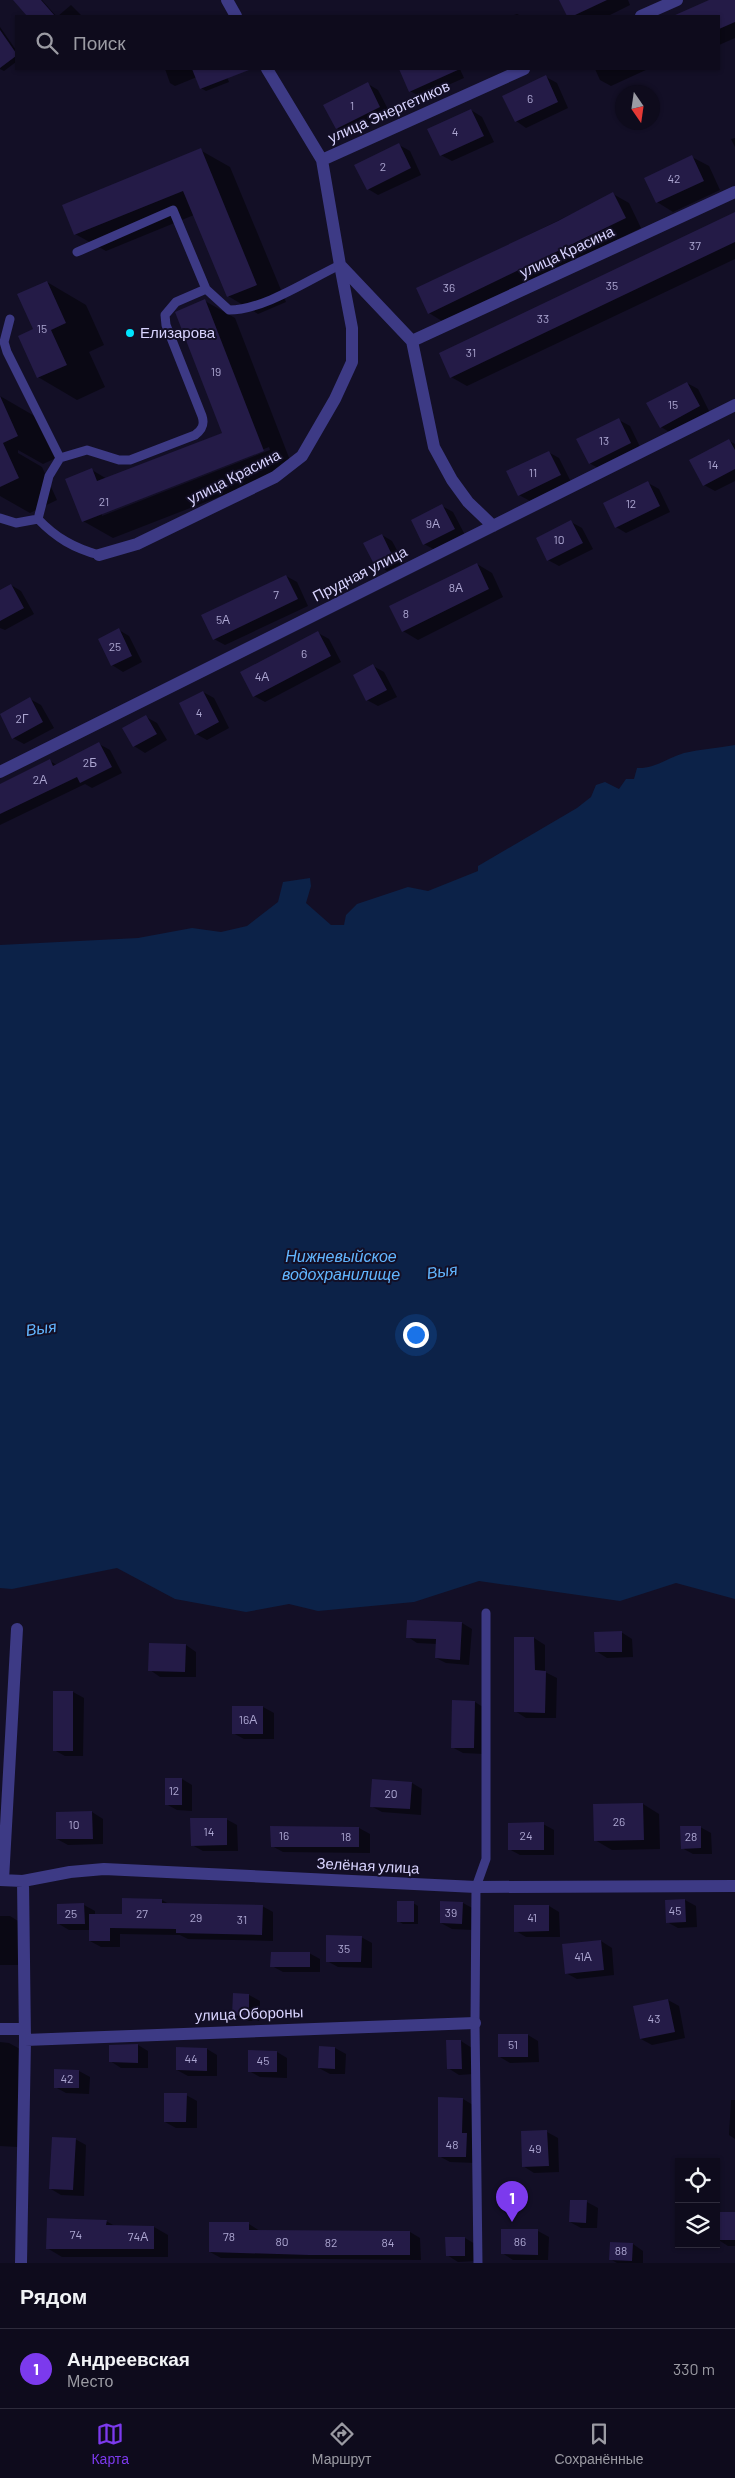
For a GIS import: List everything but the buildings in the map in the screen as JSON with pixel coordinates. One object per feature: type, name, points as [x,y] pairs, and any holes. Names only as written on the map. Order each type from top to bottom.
[{"type":"street","points":[[226,0],[235,15]]},
{"type":"street","points":[[643,15],[677,0]]},
{"type":"street","points":[[267,70],[322,160]]},
{"type":"street","name":"улица Энергетиков","points":[[322,160],[522,70]]},
{"type":"street","name":"улица Красина","points":[[99,555],[137,544],[274,477],[302,456],[335,399],[352,362],[352,328],[322,160]]},
{"type":"street","name":"улица Красина","points":[[412,341],[735,192]]},
{"type":"street","points":[[340,265],[412,341],[434,447],[442,463],[463,494],[493,526]]},
{"type":"street","name":"Прудная улица","points":[[0,772],[735,405]]},
{"type":"street","points":[[2,1880],[17,1629]]},
{"type":"street","name":"Зелёная улица","points":[[2,1880],[23,1881],[70,1872],[104,1869],[476,1887],[735,1886]]},
{"type":"street","points":[[21,2263],[25,2034],[23,1881]]},
{"type":"street","name":"улица Обороны","points":[[0,2029],[25,2034],[475,2023]]},
{"type":"lane","points":[[77,252],[172,210],[206,290],[229,310],[241,310],[257,305],[340,265]]},
{"type":"lane","points":[[38,519],[49,476],[60,458],[86,450],[119,460],[130,460],[201,431],[202,416],[169,336],[165,315],[176,302],[206,290]]},
{"type":"lane","points":[[10,319],[4,342],[7,352],[60,458]]},
{"type":"lane","points":[[0,518],[16,522],[38,519]]},
{"type":"lane","points":[[38,519],[51,534],[74,548],[99,555]]},
{"type":"lane","points":[[478,2263],[475,2023],[476,1887],[486,1859],[486,1613]]},
{"type":"water","name":"Нижневыйское водохранилище","points":[[735,745],[735,1599],[676,1583],[620,1601],[479,1581],[414,1602],[318,1611],[289,1604],[246,1612],[175,1599],[117,1568],[12,1589],[0,1588],[0,945],[138,938],[192,928],[221,932],[247,926],[278,902],[283,882],[310,878],[311,886],[306,903],[331,925],[344,925],[346,915],[357,904],[408,887],[428,891],[478,871],[478,866],[577,808],[591,797],[596,785],[605,782],[619,789],[626,779],[634,779],[637,768],[650,767],[684,753]]},
{"type":"place","name":"Елизарова","points":[[130,333]]},
{"type":"place","name":"Андреевская","points":[[512,2222]]},
{"type":"water label","name":"Выя","points":[[442,1271]]},
{"type":"water label","name":"Выя","points":[[41,1328]]}]
